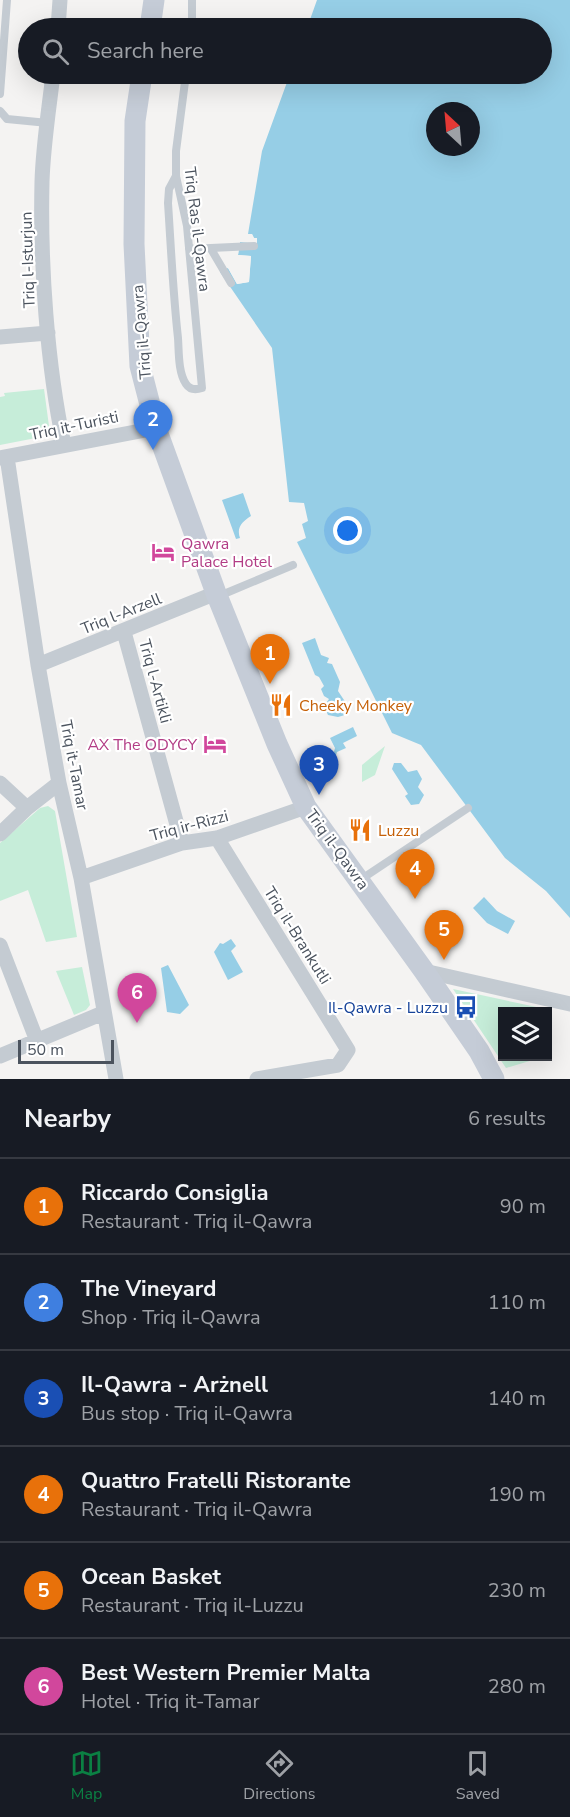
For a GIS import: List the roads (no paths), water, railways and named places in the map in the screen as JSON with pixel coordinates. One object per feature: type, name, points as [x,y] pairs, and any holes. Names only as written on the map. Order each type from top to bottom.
[{"type":"street","points":[[59,18],[60,0]]},
{"type":"street","points":[[151,18],[154,0]]},
{"type":"street","name":"Triq l-Isturjun","points":[[52,84],[42,181],[44,258],[48,333],[64,445]]},
{"type":"street","name":"Triq il-Qawra","points":[[141,84],[135,121],[134,244],[140,366],[156,428],[217,595],[277,744],[306,807],[424,970],[479,1051],[494,1079]]},
{"type":"street","points":[[0,337],[48,333]]},
{"type":"street","name":"Triq it-Turisti","points":[[3,458],[156,428]]},
{"type":"street","name":"Triq it-Tamar","points":[[3,458],[59,783],[81,878],[116,1079]]},
{"type":"street","name":"Triq l-Arzell","points":[[38,665],[217,595]]},
{"type":"street","name":"Triq l-Artikli","points":[[124,632],[182,843]]},
{"type":"street","points":[[0,783],[27,808]]},
{"type":"street","points":[[0,834],[27,808],[59,783]]},
{"type":"street","name":"Triq ir-Rizzi","points":[[81,878],[182,843],[218,838],[306,807]]},
{"type":"street","name":"Triq il-Brankutli","points":[[218,838],[348,1050],[338,1065],[257,1079]]},
{"type":"street","points":[[0,945],[37,1041]]},
{"type":"street","points":[[424,970],[570,1004]]},
{"type":"street","points":[[0,1056],[104,1013]]},
{"type":"lane","points":[[0,94],[7,0]]},
{"type":"lane","points":[[192,0],[192,18]]},
{"type":"lane","name":"Triq Ras il-Qawra","points":[[176,176],[169,189],[168,204],[180,367],[185,383],[196,390],[202,388],[187,226],[176,176],[176,151],[185,84]]},
{"type":"lane","points":[[0,111],[8,119],[48,123]]},
{"type":"lane","points":[[189,249],[254,246]]},
{"type":"lane","points":[[211,249],[231,283]]},
{"type":"lane","points":[[217,595],[293,565]]},
{"type":"lane","points":[[360,880],[468,808]]},
{"type":"water","points":[[317,0],[570,0],[570,918],[546,891],[505,858],[421,745],[392,733],[297,542],[306,538],[302,524],[308,521],[304,503],[289,502],[272,348],[220,272],[228,268],[237,284],[249,282],[251,256],[238,255],[240,242],[257,243],[252,234],[248,234],[262,151],[286,84],[552,84],[552,18],[311,18]]},
{"type":"water","points":[[243,493],[251,516],[241,525],[240,538],[236,539],[222,500]]},
{"type":"water","points":[[315,638],[321,655],[329,658],[327,663],[332,664],[340,682],[338,691],[348,706],[345,715],[338,717],[328,715],[324,706],[329,699],[324,696],[321,689],[324,686],[319,677],[315,675],[302,643]]},
{"type":"water","points":[[353,727],[357,736],[343,743],[346,748],[337,752],[334,762],[331,762],[335,748],[330,738]]},
{"type":"water","points":[[394,763],[401,763],[408,772],[417,770],[422,779],[418,787],[424,795],[419,804],[411,805],[405,796],[408,794],[392,769]]},
{"type":"water","points":[[484,897],[497,911],[515,921],[508,934],[487,923],[473,908]]},
{"type":"water","points":[[231,939],[236,946],[231,951],[243,972],[228,980],[214,952],[220,943],[223,944]]},
{"type":"water","points":[[168,965],[189,1005],[180,1014],[167,1012],[161,968]]},
{"type":"place","name":"The Vineyard","points":[[153,450]]},
{"type":"place","name":"Qawra Palace Hotel","points":[[163,552]]},
{"type":"place","name":"Riccardo Consiglia","points":[[270,684]]},
{"type":"place","name":"Cheeky Monkey","points":[[281,705]]},
{"type":"place","name":"AX The ODYCY","points":[[215,744]]},
{"type":"place","name":"Il-Qawra - Arżnell","points":[[319,795]]},
{"type":"place","name":"Luzzu","points":[[360,830]]},
{"type":"place","name":"Quattro Fratelli Ristorante","points":[[415,899]]},
{"type":"place","name":"Ocean Basket","points":[[444,960]]},
{"type":"place","name":"Il-Qawra - Luzzu","points":[[466,1007]]},
{"type":"place","name":"Best Western Premier Malta","points":[[137,1023]]}]
